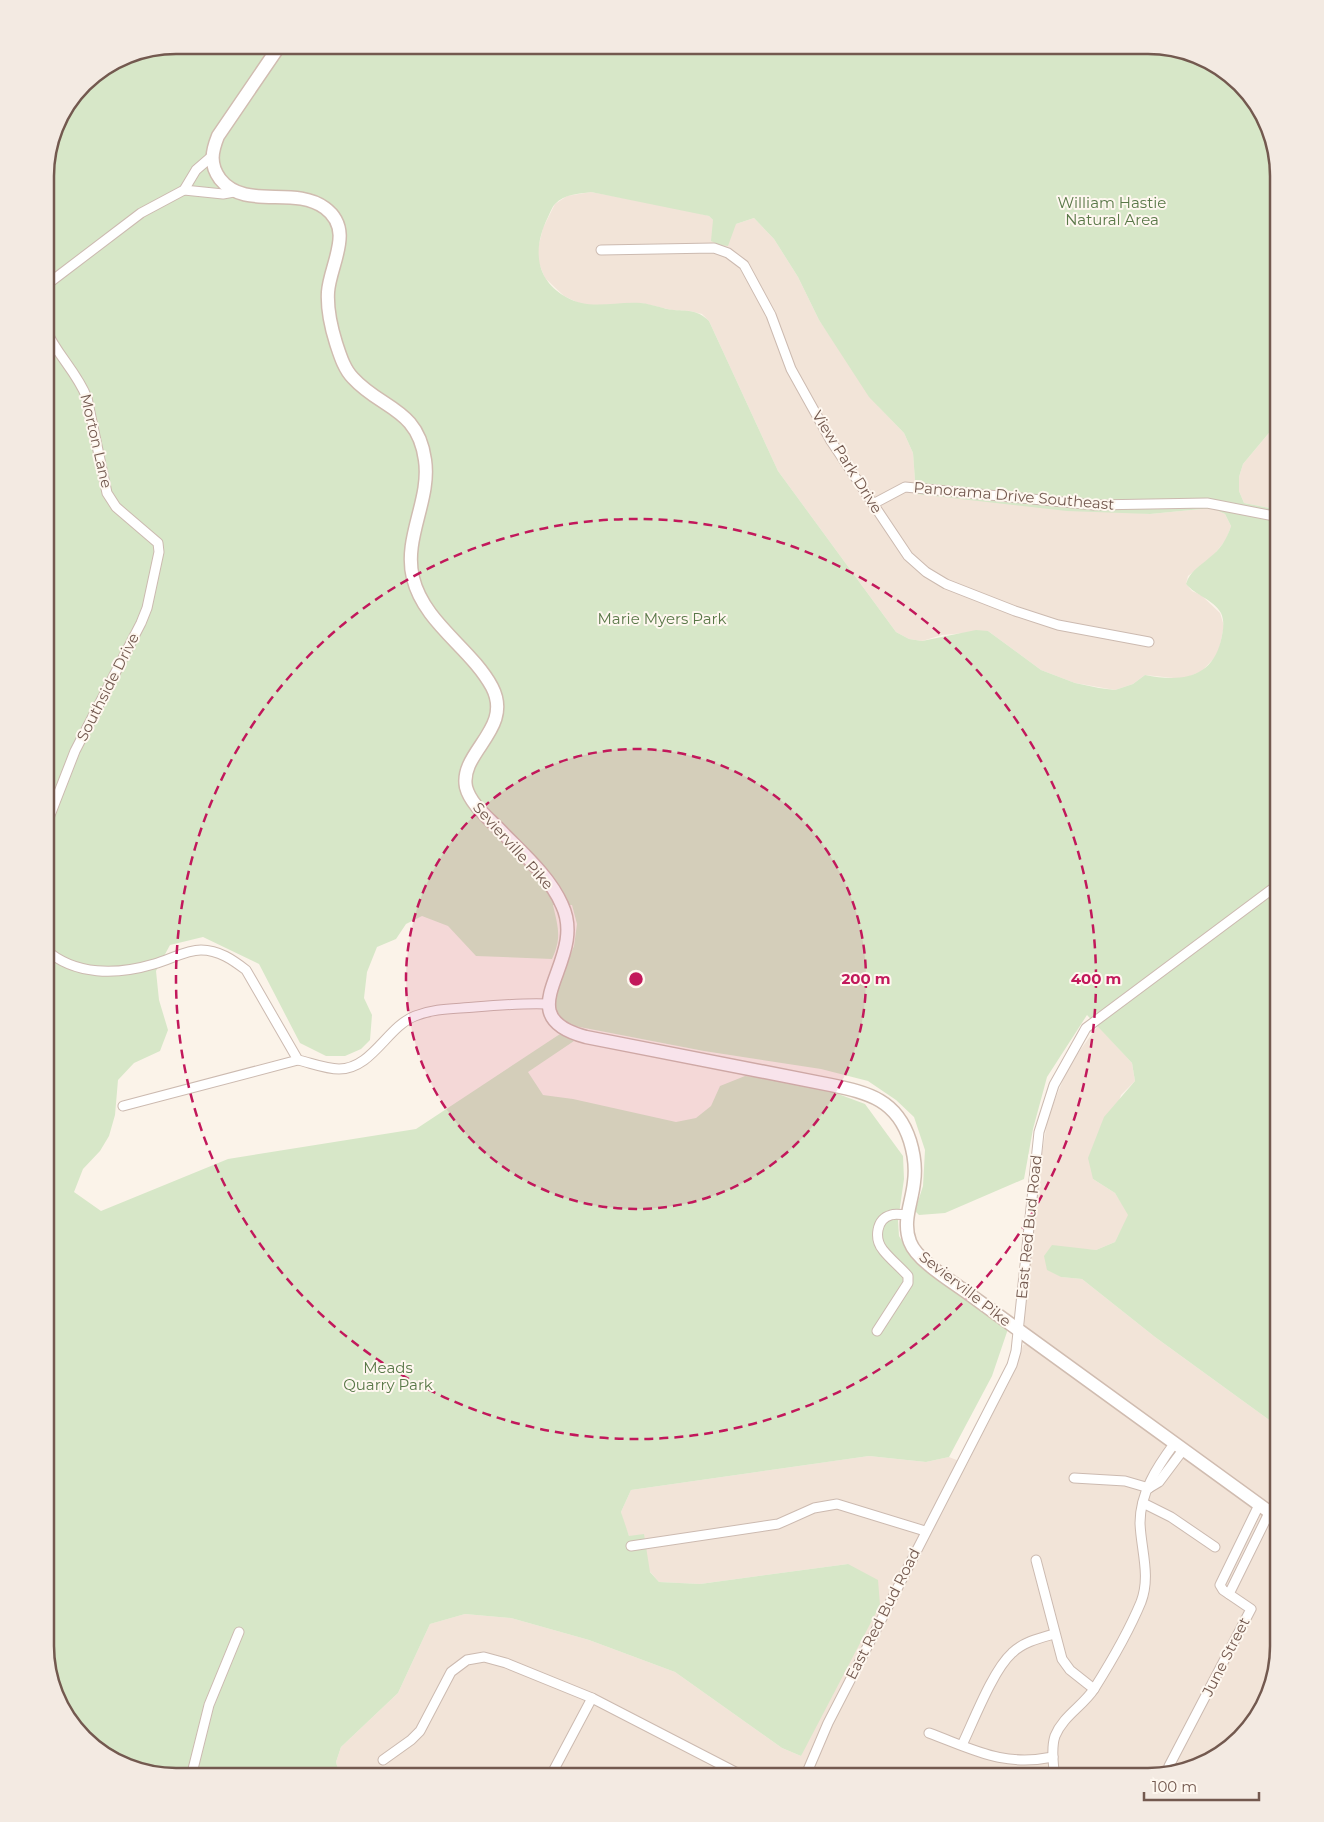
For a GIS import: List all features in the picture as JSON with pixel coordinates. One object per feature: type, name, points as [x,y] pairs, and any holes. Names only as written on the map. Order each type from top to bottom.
[{"type":"street","points":[[54,279],[141,213],[184,190],[196,170],[211,157],[222,130],[274,54]]},
{"type":"street","points":[[211,157],[216,173],[234,192]]},
{"type":"street","points":[[184,190],[223,194],[234,192]]},
{"type":"street","name":"Sevierville Pike","points":[[234,192],[256,196],[306,199],[325,208],[337,221],[340,230],[340,246],[330,278],[328,299],[332,326],[340,356],[355,381],[407,419],[418,436],[425,458],[426,483],[411,550],[415,584],[429,611],[487,680],[496,700],[497,712],[493,725],[467,771],[466,789],[477,806],[550,886],[565,910],[568,944],[547,1004],[556,1024],[572,1033],[673,1055],[860,1091],[882,1102],[895,1112],[902,1121],[912,1148],[915,1181],[907,1215],[907,1232],[910,1243],[920,1256],[1018,1330],[1269,1512]]},
{"type":"street","name":"View Park Drive","points":[[601,250],[714,248],[728,253],[744,265],[770,315],[791,369],[831,441],[908,556],[926,572],[946,584],[1014,611],[1058,625],[1149,642]]},
{"type":"street","name":"Morton Lane","points":[[54,342],[81,383],[87,398],[107,493],[116,507],[158,543]]},
{"type":"street","name":"Panorama Drive Southeast","points":[[873,504],[905,487],[1094,505],[1207,503],[1270,514]]},
{"type":"street","name":"Southside Drive","points":[[54,805],[75,751],[147,608],[159,552],[158,543]]},
{"type":"street","name":"East Red Bud Road","points":[[809,1768],[828,1723],[1008,1375],[1016,1351],[1039,1132],[1054,1085],[1086,1028],[1270,891]]},
{"type":"street","points":[[54,954],[73,966],[115,972],[154,964],[186,952],[201,950],[216,952],[233,959],[246,970],[298,1060]]},
{"type":"street","points":[[124,1106],[298,1060],[340,1069],[353,1066],[373,1052],[406,1020],[431,1011],[512,1004],[547,1004]]},
{"type":"street","points":[[877,1331],[908,1283],[908,1276],[883,1250],[877,1238],[878,1226],[884,1218],[893,1214],[907,1215]]},
{"type":"street","points":[[1054,1768],[1053,1745],[1062,1722],[1094,1689],[1141,1601],[1146,1574],[1140,1521],[1143,1503],[1149,1488],[1159,1482],[1178,1447]]},
{"type":"street","points":[[1074,1478],[1125,1481],[1149,1488]]},
{"type":"street","points":[[1143,1503],[1171,1517],[1215,1547]]},
{"type":"street","points":[[631,1546],[778,1524],[814,1508],[837,1504],[926,1531]]},
{"type":"street","name":"June Street","points":[[1170,1766],[1250,1609],[1229,1594],[1269,1512]]},
{"type":"street","points":[[1036,1560],[1062,1659],[1070,1670],[1094,1689]]},
{"type":"street","points":[[193,1768],[209,1705],[239,1632]]},
{"type":"street","points":[[962,1745],[1002,1665],[1012,1652],[1028,1642],[1054,1634]]},
{"type":"street","points":[[383,1760],[411,1740],[420,1731],[451,1672],[467,1660],[494,1658],[592,1698],[728,1768]]},
{"type":"street","points":[[555,1768],[592,1698]]},
{"type":"street","points":[[929,1733],[1002,1759],[1020,1761],[1053,1757]]},
{"type":"shaded area","points":[[591,192],[682,209],[709,216],[713,220],[736,224],[754,218],[774,239],[798,277],[819,320],[879,407],[904,433],[913,453],[916,494],[1150,514],[1212,508],[1225,514],[1231,526],[1226,540],[1211,558],[1188,576],[1186,584],[1220,613],[1224,626],[1218,654],[1202,671],[1183,679],[1145,675],[1133,684],[1115,690],[1075,683],[1041,670],[988,631],[942,635],[922,641],[909,639],[896,632],[778,471],[709,321],[702,314],[641,303],[585,306],[564,296],[545,278],[536,256],[543,228],[555,204],[567,196]]},
{"type":"shaded area","points":[[1270,432],[1270,508],[1244,503],[1239,491],[1239,477],[1243,464]]},
{"type":"shaded area","points":[[1098,1026],[1132,1063],[1135,1081],[1121,1095],[1093,1179],[1115,1193],[1129,1215],[1115,1242],[1096,1250],[1077,1249],[1061,1277],[1082,1279],[1155,1337],[1270,1420],[1270,1506],[1026,1328],[1023,1321],[1037,1183],[1048,1117],[1069,1065]]},
{"type":"shaded area","points":[[1027,1344],[1270,1520],[1270,1647],[1266,1678],[1261,1693],[1245,1721],[1235,1733],[1209,1752],[1180,1764],[1149,1768],[338,1768],[336,1762],[341,1747],[398,1693],[430,1624],[465,1614],[511,1618],[589,1640],[675,1672],[782,1748],[801,1756],[848,1564],[700,1584],[659,1582],[639,1559],[624,1524],[621,1512],[631,1490],[869,1456],[926,1462],[949,1457],[967,1464],[1015,1371],[1023,1345]]},
{"type":"green space","points":[[175,54],[1157,54],[1188,60],[1202,66],[1235,89],[1254,115],[1266,144],[1270,175],[1270,432],[1243,464],[1239,477],[1239,491],[1244,503],[1270,508],[1270,1420],[1155,1337],[1082,1279],[1061,1277],[1047,1270],[1044,1256],[1052,1245],[1096,1250],[1115,1242],[1128,1215],[1115,1193],[1093,1179],[1088,1158],[1104,1117],[1135,1081],[1132,1063],[1087,1015],[1047,1077],[1033,1129],[1024,1179],[945,1213],[919,1215],[915,1211],[923,1186],[925,1150],[914,1117],[896,1100],[868,1081],[821,1069],[704,1051],[564,1024],[555,1014],[555,994],[574,946],[577,924],[572,905],[553,905],[558,926],[558,938],[552,959],[476,956],[448,926],[422,916],[406,924],[396,939],[377,947],[367,972],[364,998],[372,1015],[370,1040],[361,1049],[345,1056],[326,1056],[300,1043],[259,964],[203,937],[170,945],[156,971],[159,1000],[168,1030],[160,1051],[134,1063],[118,1080],[115,1115],[109,1136],[100,1151],[83,1169],[74,1192],[101,1211],[228,1159],[416,1129],[560,1034],[574,1041],[528,1072],[543,1095],[573,1099],[676,1122],[696,1118],[711,1106],[720,1086],[745,1076],[806,1082],[865,1104],[903,1156],[904,1179],[898,1221],[899,1236],[909,1252],[1008,1329],[992,1376],[949,1457],[926,1462],[869,1456],[631,1490],[621,1512],[629,1536],[644,1534],[650,1572],[659,1582],[700,1584],[848,1564],[878,1580],[880,1605],[801,1756],[782,1748],[675,1672],[589,1640],[511,1618],[465,1614],[430,1624],[398,1693],[341,1747],[336,1762],[338,1768],[167,1768],[129,1759],[101,1743],[79,1721],[63,1693],[55,1662],[54,167],[58,144],[66,122],[84,95],[108,74],[136,60],[152,56]],"holes":[[[591,192],[709,216],[713,220],[711,241],[719,245],[728,246],[736,224],[754,218],[774,239],[798,277],[819,320],[869,397],[904,433],[913,453],[916,494],[1067,511],[1150,514],[1212,508],[1225,514],[1231,526],[1225,540],[1217,551],[1192,572],[1186,584],[1218,608],[1222,616],[1221,640],[1217,653],[1210,663],[1193,675],[1170,678],[1145,675],[1133,684],[1115,690],[1075,683],[1041,670],[988,631],[976,630],[922,641],[909,639],[896,632],[778,471],[709,321],[693,312],[645,304],[593,305],[575,301],[555,290],[542,272],[539,262],[540,240],[543,228],[554,205],[567,196]]]},
{"type":"park label","name":"William Hastie Natural Area","points":[[1112,212]]},
{"type":"park label","name":"Marie Myers Park","points":[[662,619]]},
{"type":"park label","name":"Meads Quarry Park","points":[[388,1376]]}]
